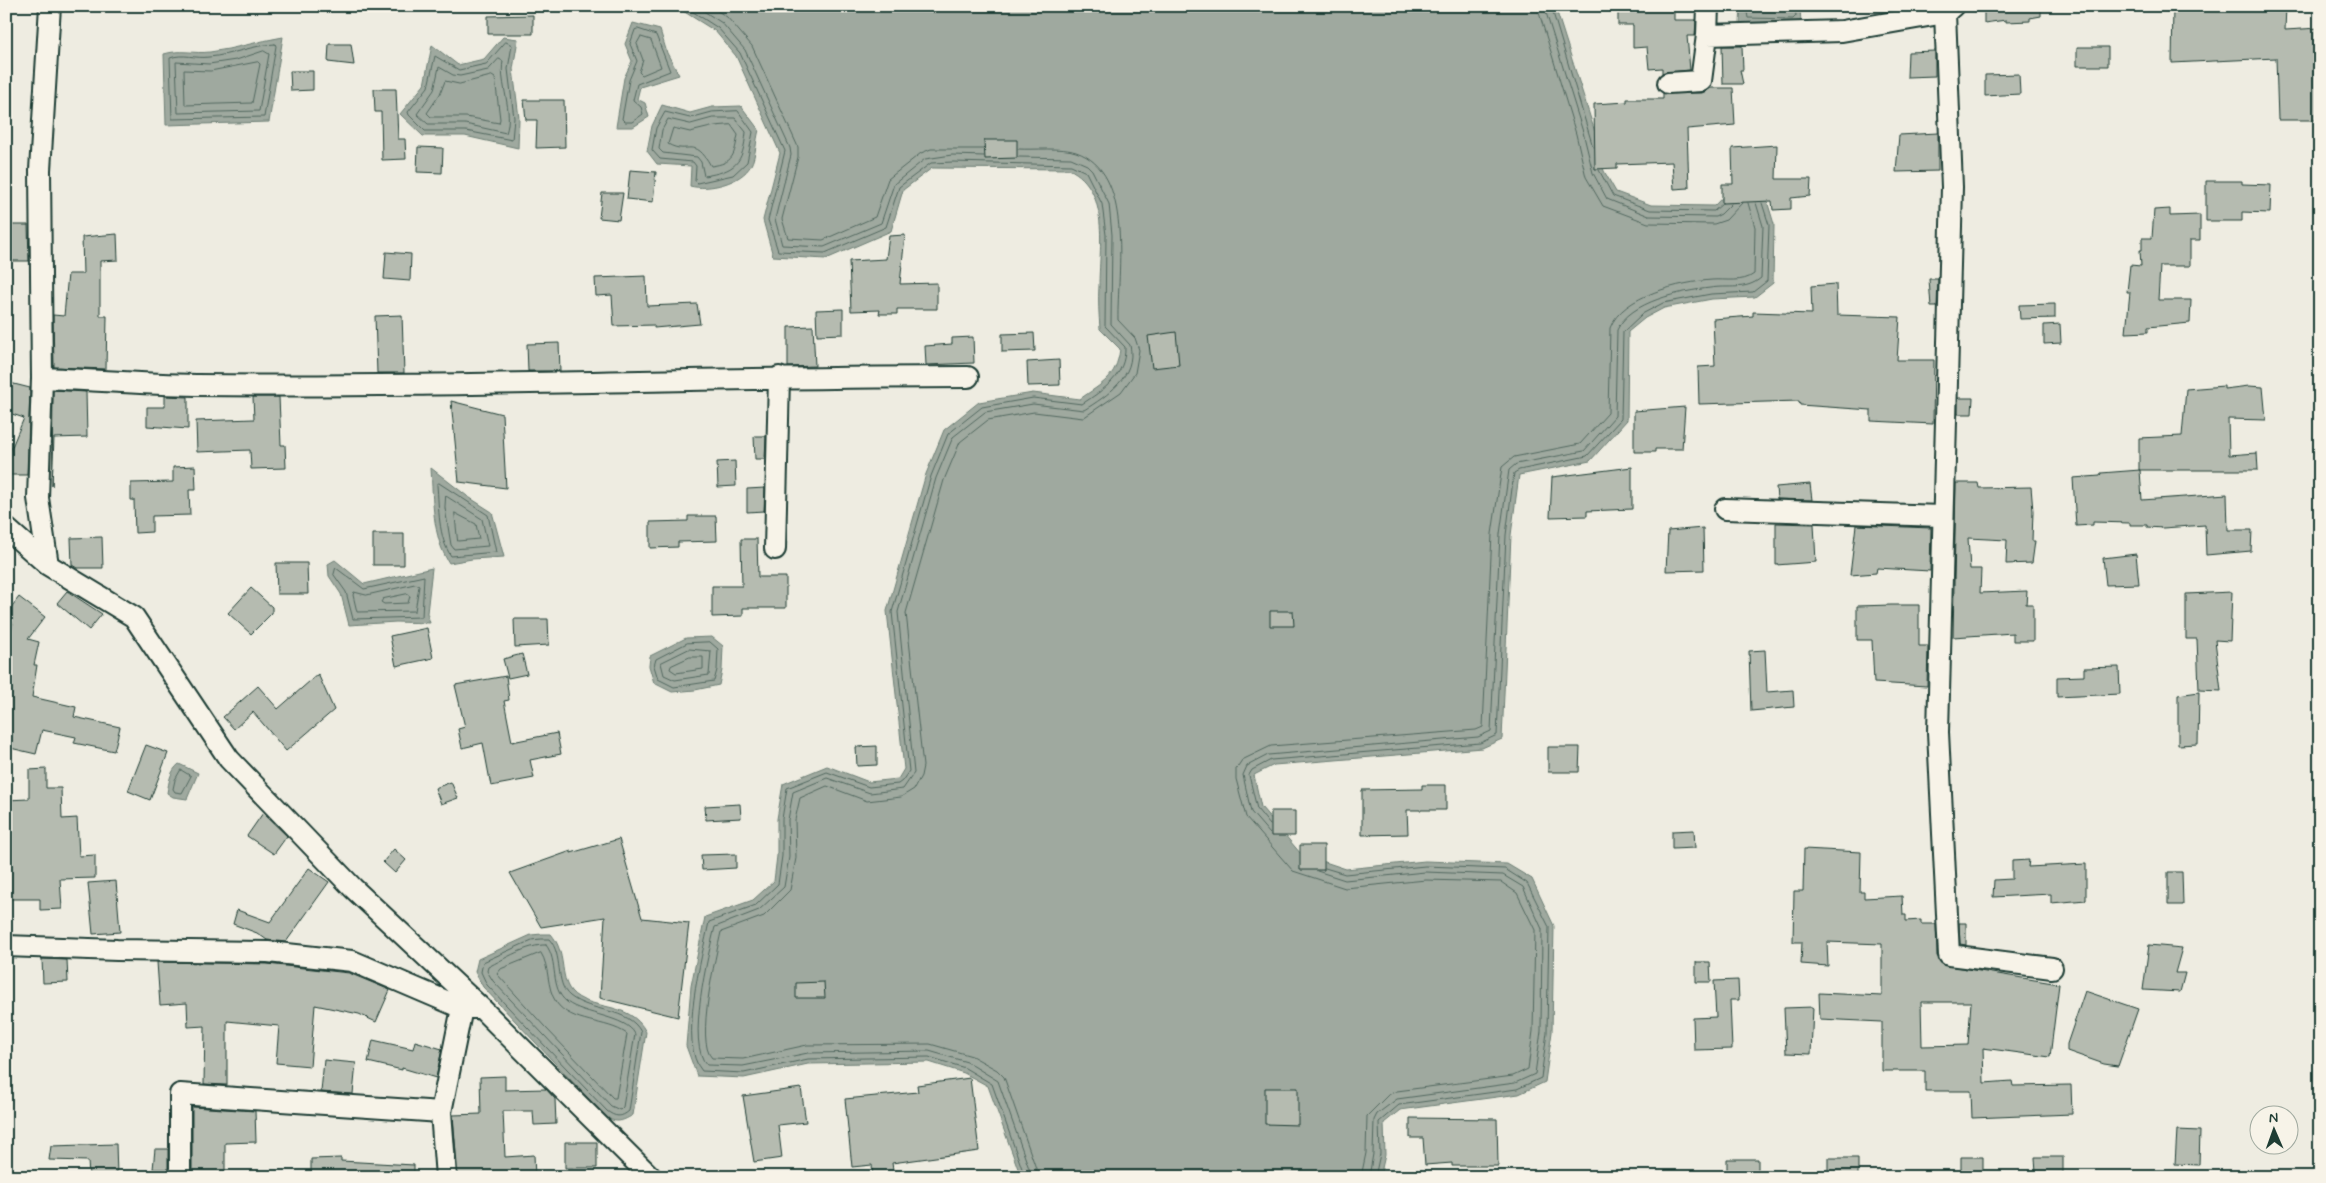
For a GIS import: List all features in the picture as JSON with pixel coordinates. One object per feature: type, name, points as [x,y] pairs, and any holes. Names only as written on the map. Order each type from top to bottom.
[{"type":"street","points":[[48,565],[38,498],[42,378],[40,170],[50,6]]},
{"type":"street","points":[[1668,83],[1701,80],[1707,35],[1708,6]]},
{"type":"street","points":[[1707,35],[1842,31],[1949,10],[1952,187],[1942,516],[1938,732],[1949,955],[2052,968]]},
{"type":"street","points":[[42,378],[214,385],[780,377],[968,377]]},
{"type":"street","points":[[775,549],[780,377]]},
{"type":"street","points":[[1724,509],[1942,516]]},
{"type":"street","points":[[6,528],[48,565],[134,617],[229,760],[472,1008],[651,1177]]},
{"type":"street","points":[[6,946],[268,952],[352,961],[472,1008]]},
{"type":"street","points":[[446,1177],[441,1112],[472,1008]]},
{"type":"street","points":[[180,1177],[180,1094],[441,1112]]},
{"type":"water","points":[[675,6],[1555,6],[1594,129],[1604,171],[1616,192],[1651,205],[1714,206],[1743,176],[1764,191],[1774,224],[1773,283],[1755,297],[1712,299],[1664,308],[1645,318],[1628,332],[1627,420],[1590,461],[1519,475],[1511,535],[1502,739],[1482,748],[1274,765],[1254,775],[1261,807],[1301,854],[1346,869],[1425,861],[1507,864],[1532,879],[1554,926],[1552,1032],[1545,1082],[1519,1094],[1400,1110],[1384,1123],[1385,1155],[1380,1177],[1021,1177],[988,1086],[964,1073],[929,1062],[808,1064],[744,1078],[697,1076],[686,1046],[691,986],[705,917],[753,900],[774,881],[777,856],[777,819],[783,784],[827,766],[869,782],[898,779],[904,769],[887,611],[926,474],[944,430],[979,402],[1033,393],[1080,399],[1101,384],[1111,374],[1118,359],[1120,349],[1100,329],[1101,238],[1097,205],[1091,191],[1082,178],[1069,169],[932,168],[903,190],[891,231],[826,259],[773,256],[763,220],[780,153],[736,56],[715,31]]},
{"type":"water","points":[[1741,6],[1800,6],[1801,24],[1740,23]]},
{"type":"water","points":[[633,23],[660,30],[667,53],[679,75],[640,87],[637,99],[645,103],[649,117],[633,127],[616,127],[624,78],[632,61],[625,44]]},
{"type":"water","points":[[283,37],[269,122],[166,125],[164,54],[210,52]]},
{"type":"water","points":[[503,37],[518,39],[513,69],[519,118],[518,148],[465,136],[423,136],[400,114],[424,85],[432,45],[458,65],[484,59]]},
{"type":"water","points":[[662,105],[690,113],[712,107],[741,106],[759,130],[754,157],[747,171],[740,177],[724,184],[697,187],[690,186],[691,166],[657,164],[647,151],[652,126]]},
{"type":"water","points":[[431,468],[467,496],[492,512],[504,557],[449,563],[443,552],[436,530]]},
{"type":"water","points":[[335,560],[364,584],[432,568],[427,613],[430,623],[396,622],[349,625],[341,594],[329,576],[328,564]]},
{"type":"water","points":[[712,637],[723,646],[719,685],[672,692],[654,683],[649,666],[650,656],[686,638]]},
{"type":"water","points":[[179,764],[198,773],[187,799],[173,797],[167,793],[172,773]]},
{"type":"water","points":[[551,934],[556,941],[567,985],[571,991],[588,1002],[620,1010],[630,1015],[639,1022],[646,1032],[633,1115],[625,1119],[615,1121],[604,1115],[483,987],[475,972],[478,959],[531,935]]},
{"type":"building","points":[[1618,6],[1674,6],[1674,20],[1696,20],[1695,36],[1687,36],[1690,70],[1662,73],[1662,68],[1649,69],[1647,47],[1633,48],[1633,25],[1618,25]]},
{"type":"building","points":[[1984,6],[2041,6],[2041,16],[2030,18],[2030,21],[2006,22],[2006,20],[1984,23]]},
{"type":"building","points":[[2286,6],[2285,30],[2320,28],[2320,120],[2278,120],[2276,58],[2172,63],[2173,7]]},
{"type":"building","points":[[533,15],[533,34],[488,34],[488,16]]},
{"type":"building","points":[[329,44],[351,44],[354,65],[328,62]]},
{"type":"building","points":[[1722,46],[1742,46],[1743,70],[1740,70],[1743,84],[1723,84]]},
{"type":"building","points":[[2077,47],[2108,47],[2108,66],[2077,66]]},
{"type":"building","points":[[1935,51],[1935,76],[1907,77],[1908,52]]},
{"type":"building","points":[[290,71],[313,71],[313,90],[291,91]]},
{"type":"building","points":[[2019,74],[2020,94],[1985,96],[1985,75]]},
{"type":"building","points":[[1711,88],[1733,88],[1735,125],[1687,129],[1689,188],[1674,189],[1672,162],[1617,164],[1617,168],[1595,169],[1594,104],[1627,102],[1627,99],[1663,99],[1663,93],[1702,93]]},
{"type":"building","points":[[374,89],[396,89],[398,139],[405,139],[406,159],[382,160],[381,112],[375,112]]},
{"type":"building","points":[[524,100],[564,100],[565,147],[536,148],[537,120],[526,120]]},
{"type":"building","points":[[1938,133],[1938,171],[1896,172],[1899,135]]},
{"type":"building","points":[[984,140],[1017,140],[1017,158],[985,159]]},
{"type":"building","points":[[1777,145],[1776,179],[1811,179],[1810,196],[1791,198],[1791,209],[1773,210],[1772,201],[1722,203],[1722,184],[1733,184],[1732,148]]},
{"type":"building","points":[[418,147],[443,148],[442,173],[417,172]]},
{"type":"building","points":[[630,170],[656,172],[653,202],[627,199]]},
{"type":"building","points":[[2206,181],[2242,181],[2242,184],[2271,185],[2270,213],[2242,212],[2242,221],[2206,221]]},
{"type":"building","points":[[602,193],[623,193],[619,220],[599,218]]},
{"type":"building","points":[[2170,209],[2170,216],[2200,215],[2200,240],[2190,240],[2190,266],[2160,266],[2158,300],[2191,300],[2190,323],[2148,327],[2148,332],[2126,333],[2130,292],[2127,292],[2130,265],[2141,266],[2140,250],[2142,250],[2142,238],[2152,238],[2154,210]]},
{"type":"building","points":[[6,225],[28,225],[29,261],[6,261]]},
{"type":"building","points":[[117,234],[118,260],[100,261],[100,316],[107,316],[106,369],[54,367],[53,315],[64,316],[68,274],[83,274],[82,237]]},
{"type":"building","points":[[905,235],[900,284],[937,283],[937,309],[897,309],[897,314],[879,314],[880,310],[851,311],[849,261],[886,259],[889,236]]},
{"type":"building","points":[[386,252],[411,254],[410,281],[384,279]]},
{"type":"building","points":[[646,276],[647,306],[697,304],[700,324],[654,328],[654,325],[614,326],[612,295],[596,296],[595,278]]},
{"type":"building","points":[[1929,279],[1938,279],[1937,307],[1931,307]]},
{"type":"building","points":[[1836,284],[1837,315],[1900,317],[1897,360],[1934,360],[1933,424],[1871,421],[1871,410],[1800,405],[1799,401],[1699,404],[1698,367],[1715,366],[1713,319],[1753,316],[1753,312],[1812,314],[1811,286]]},
{"type":"building","points":[[2055,304],[2055,318],[2020,319],[2019,305]]},
{"type":"building","points":[[843,309],[843,334],[817,335],[816,310]]},
{"type":"building","points":[[402,315],[404,373],[377,373],[375,316]]},
{"type":"building","points":[[2060,324],[2061,343],[2044,344],[2044,325]]},
{"type":"building","points":[[813,326],[815,366],[788,367],[788,327]]},
{"type":"building","points":[[1176,332],[1179,365],[1152,368],[1148,336]]},
{"type":"building","points":[[1034,333],[1035,351],[1002,352],[1002,334]]},
{"type":"building","points":[[973,337],[974,363],[926,365],[925,346],[952,344],[952,338]]},
{"type":"building","points":[[559,343],[560,371],[528,371],[527,344]]},
{"type":"building","points":[[1059,360],[1060,385],[1028,386],[1027,362]]},
{"type":"building","points":[[6,382],[30,388],[27,475],[6,475],[6,461],[24,418],[6,412]]},
{"type":"building","points":[[2224,386],[2224,389],[2249,386],[2263,387],[2266,420],[2228,419],[2229,455],[2257,453],[2258,470],[2139,470],[2139,438],[2182,436],[2186,389]]},
{"type":"building","points":[[53,390],[86,392],[87,437],[54,438],[52,486]]},
{"type":"building","points":[[165,396],[188,397],[188,429],[147,426],[147,407],[165,407]]},
{"type":"building","points":[[253,397],[279,397],[281,445],[285,445],[286,468],[251,469],[250,450],[197,452],[196,421],[254,419]]},
{"type":"building","points":[[1958,398],[1973,398],[1972,414],[1958,414]]},
{"type":"building","points":[[451,401],[502,414],[506,488],[459,482]]},
{"type":"building","points":[[1685,407],[1682,449],[1655,449],[1655,452],[1634,452],[1634,411]]},
{"type":"building","points":[[754,436],[766,436],[765,459],[755,459]]},
{"type":"building","points":[[735,461],[736,486],[718,487],[717,462]]},
{"type":"building","points":[[195,466],[196,490],[189,490],[190,515],[152,516],[152,532],[135,533],[134,500],[131,500],[131,483],[173,482],[173,467]]},
{"type":"building","points":[[1632,467],[1632,509],[1587,511],[1587,516],[1550,517],[1552,477]]},
{"type":"building","points":[[2140,470],[2142,500],[2227,494],[2228,530],[2252,530],[2251,551],[2206,555],[2205,525],[2163,528],[2147,527],[2147,525],[2130,525],[2130,523],[2093,522],[2093,525],[2076,526],[2073,478],[2100,476],[2101,473]]},
{"type":"building","points":[[1956,483],[1978,483],[1979,488],[2031,487],[2033,511],[2032,541],[2035,541],[2032,563],[2006,564],[2007,540],[1968,538],[1970,569],[1981,569],[1980,593],[2027,591],[2026,604],[2033,604],[2033,641],[2013,641],[2013,633],[1953,637]]},
{"type":"building","points":[[1810,484],[1812,500],[1777,499],[1776,487]]},
{"type":"building","points":[[765,488],[764,511],[747,512],[747,489]]},
{"type":"building","points":[[688,516],[716,516],[717,541],[678,542],[678,547],[650,548],[650,522],[688,521]]},
{"type":"building","points":[[1776,523],[1814,524],[1816,562],[1776,565]]},
{"type":"building","points":[[1856,525],[1931,528],[1930,571],[1877,568],[1876,573],[1850,575]]},
{"type":"building","points":[[1703,528],[1704,570],[1666,571],[1668,531]]},
{"type":"building","points":[[373,534],[404,534],[404,565],[373,565]]},
{"type":"building","points":[[102,537],[103,568],[77,568],[72,565],[71,538]]},
{"type":"building","points":[[741,539],[757,539],[758,577],[786,577],[786,608],[743,608],[743,616],[712,617],[712,586],[742,586]]},
{"type":"building","points":[[2136,554],[2139,584],[2106,585],[2103,558]]},
{"type":"building","points":[[276,563],[307,563],[308,594],[277,594]]},
{"type":"building","points":[[251,588],[272,607],[272,613],[251,634],[228,613]]},
{"type":"building","points":[[67,591],[102,614],[89,630],[57,603]]},
{"type":"building","points":[[2232,592],[2230,641],[2215,640],[2221,691],[2199,690],[2197,639],[2186,639],[2186,594]]},
{"type":"building","points":[[19,597],[45,617],[28,639],[39,642],[34,665],[37,665],[32,697],[76,707],[74,717],[120,727],[114,751],[74,743],[76,737],[42,730],[36,754],[6,747],[6,656],[13,623],[6,618],[6,614]]},
{"type":"building","points":[[1919,605],[1919,646],[1928,646],[1927,686],[1874,683],[1872,640],[1857,640],[1857,606]]},
{"type":"building","points":[[1270,611],[1293,611],[1294,626],[1270,626]]},
{"type":"building","points":[[514,619],[548,619],[549,645],[515,647]]},
{"type":"building","points":[[427,628],[433,658],[396,666],[390,636]]},
{"type":"building","points":[[1765,650],[1767,692],[1793,690],[1794,707],[1751,711],[1749,651]]},
{"type":"building","points":[[522,654],[527,674],[508,678],[503,659]]},
{"type":"building","points":[[2119,667],[2120,694],[2057,697],[2057,677],[2084,676],[2084,668]]},
{"type":"building","points":[[318,674],[334,710],[286,751],[253,712],[234,729],[223,717],[258,686],[278,709]]},
{"type":"building","points":[[506,676],[509,700],[504,701],[512,742],[557,733],[561,754],[530,760],[534,778],[491,786],[483,743],[462,748],[458,729],[465,727],[455,685]]},
{"type":"building","points":[[2199,692],[2198,744],[2178,745],[2178,695]]},
{"type":"building","points":[[146,745],[168,753],[150,800],[128,791]]},
{"type":"building","points":[[877,746],[877,765],[857,766],[856,747]]},
{"type":"building","points":[[1548,747],[1580,747],[1579,772],[1548,772]]},
{"type":"building","points":[[46,769],[46,788],[61,788],[62,819],[77,818],[79,856],[95,855],[95,878],[60,879],[62,909],[40,910],[40,899],[7,899],[6,800],[29,799],[29,770]]},
{"type":"building","points":[[451,782],[458,798],[441,804],[435,788]]},
{"type":"building","points":[[1422,785],[1446,785],[1446,810],[1407,810],[1408,834],[1362,835],[1362,790],[1422,789]]},
{"type":"building","points":[[740,804],[741,818],[706,820],[705,806]]},
{"type":"building","points":[[1271,811],[1295,811],[1295,836],[1271,836]]},
{"type":"building","points":[[263,813],[287,836],[274,854],[247,836]]},
{"type":"building","points":[[1694,830],[1695,848],[1672,849],[1672,831]]},
{"type":"building","points":[[619,839],[642,918],[689,923],[678,1017],[600,998],[605,917],[541,927],[510,873],[571,851],[571,853]]},
{"type":"building","points":[[1300,845],[1324,845],[1324,870],[1300,870]]},
{"type":"building","points":[[394,849],[406,860],[395,873],[383,862]]},
{"type":"building","points":[[1804,849],[1861,852],[1860,892],[1864,892],[1864,898],[1902,896],[1903,915],[1906,915],[1906,921],[1921,920],[1921,924],[1936,924],[1937,956],[1943,965],[2059,984],[2050,1057],[1983,1048],[1984,1083],[2012,1081],[2013,1086],[2071,1085],[2072,1114],[1972,1118],[1971,1091],[1925,1091],[1925,1071],[1882,1071],[1882,1022],[1820,1019],[1819,993],[1882,996],[1882,944],[1827,942],[1828,966],[1801,964],[1802,942],[1793,942],[1794,891],[1803,891]],"holes":[[[1921,1002],[1971,1002],[1968,1045],[1922,1046]]]},
{"type":"building","points":[[736,854],[736,868],[702,870],[701,855]]},
{"type":"building","points":[[2029,860],[2028,867],[2086,864],[2086,900],[2051,903],[2051,894],[1993,897],[1994,880],[2012,879],[2012,861]]},
{"type":"building","points":[[309,868],[329,882],[286,942],[267,940],[257,933],[233,924],[237,910],[270,922]]},
{"type":"building","points":[[2168,872],[2182,872],[2183,905],[2168,905]]},
{"type":"building","points":[[116,881],[120,932],[93,934],[88,883]]},
{"type":"building","points":[[1959,923],[1966,923],[1966,945],[1960,944]]},
{"type":"building","points":[[2149,945],[2182,948],[2175,973],[2185,973],[2180,992],[2143,990]]},
{"type":"building","points":[[42,959],[67,960],[68,982],[43,983]]},
{"type":"building","points":[[157,962],[267,964],[349,973],[390,990],[376,1022],[359,1014],[315,1005],[310,1066],[276,1063],[279,1026],[227,1021],[227,1085],[204,1084],[205,1026],[188,1027],[187,1003],[160,1005]]},
{"type":"building","points":[[1696,962],[1710,962],[1711,982],[1696,982]]},
{"type":"building","points":[[1738,980],[1739,1000],[1730,1000],[1732,1049],[1694,1050],[1693,1018],[1716,1017],[1714,981]]},
{"type":"building","points":[[824,982],[825,998],[796,998],[796,983]]},
{"type":"building","points":[[2085,991],[2138,1009],[2118,1066],[2104,1064],[2067,1051],[2067,1044]]},
{"type":"building","points":[[1813,1007],[1811,1054],[1786,1053],[1784,1008]]},
{"type":"building","points":[[373,1040],[413,1049],[415,1041],[442,1049],[436,1078],[402,1068],[402,1070],[368,1062]]},
{"type":"building","points":[[324,1060],[356,1063],[353,1094],[321,1092]]},
{"type":"building","points":[[505,1076],[505,1090],[546,1089],[555,1099],[556,1124],[534,1125],[533,1111],[503,1111],[505,1157],[534,1155],[535,1177],[458,1177],[453,1115],[481,1114],[480,1077]]},
{"type":"building","points":[[970,1078],[979,1151],[892,1163],[894,1177],[873,1177],[872,1165],[852,1167],[845,1099],[918,1092],[917,1085]]},
{"type":"building","points":[[801,1088],[806,1122],[778,1125],[782,1158],[754,1162],[743,1096]]},
{"type":"building","points":[[1265,1088],[1298,1088],[1298,1125],[1265,1124]]},
{"type":"building","points":[[192,1107],[255,1111],[256,1142],[225,1143],[225,1176],[192,1176]]},
{"type":"building","points":[[1410,1118],[1497,1119],[1498,1166],[1452,1166],[1452,1163],[1425,1165],[1423,1138],[1410,1138]]},
{"type":"building","points":[[2177,1130],[2200,1131],[2199,1165],[2175,1164]]},
{"type":"building","points":[[565,1142],[597,1142],[597,1168],[565,1168]]},
{"type":"building","points":[[116,1144],[117,1175],[89,1176],[88,1161],[49,1160],[51,1146]]},
{"type":"building","points":[[155,1149],[168,1149],[168,1169],[153,1169]]},
{"type":"building","points":[[1961,1157],[1983,1157],[1983,1171],[1961,1172]]},
{"type":"building","points":[[2035,1157],[2063,1157],[2063,1174],[2036,1174]]},
{"type":"building","points":[[341,1158],[341,1161],[414,1165],[414,1177],[311,1177],[311,1159]]},
{"type":"building","points":[[1828,1158],[1858,1158],[1858,1177],[1828,1177]]},
{"type":"building","points":[[1727,1159],[1758,1159],[1758,1175],[1727,1174]]}]
